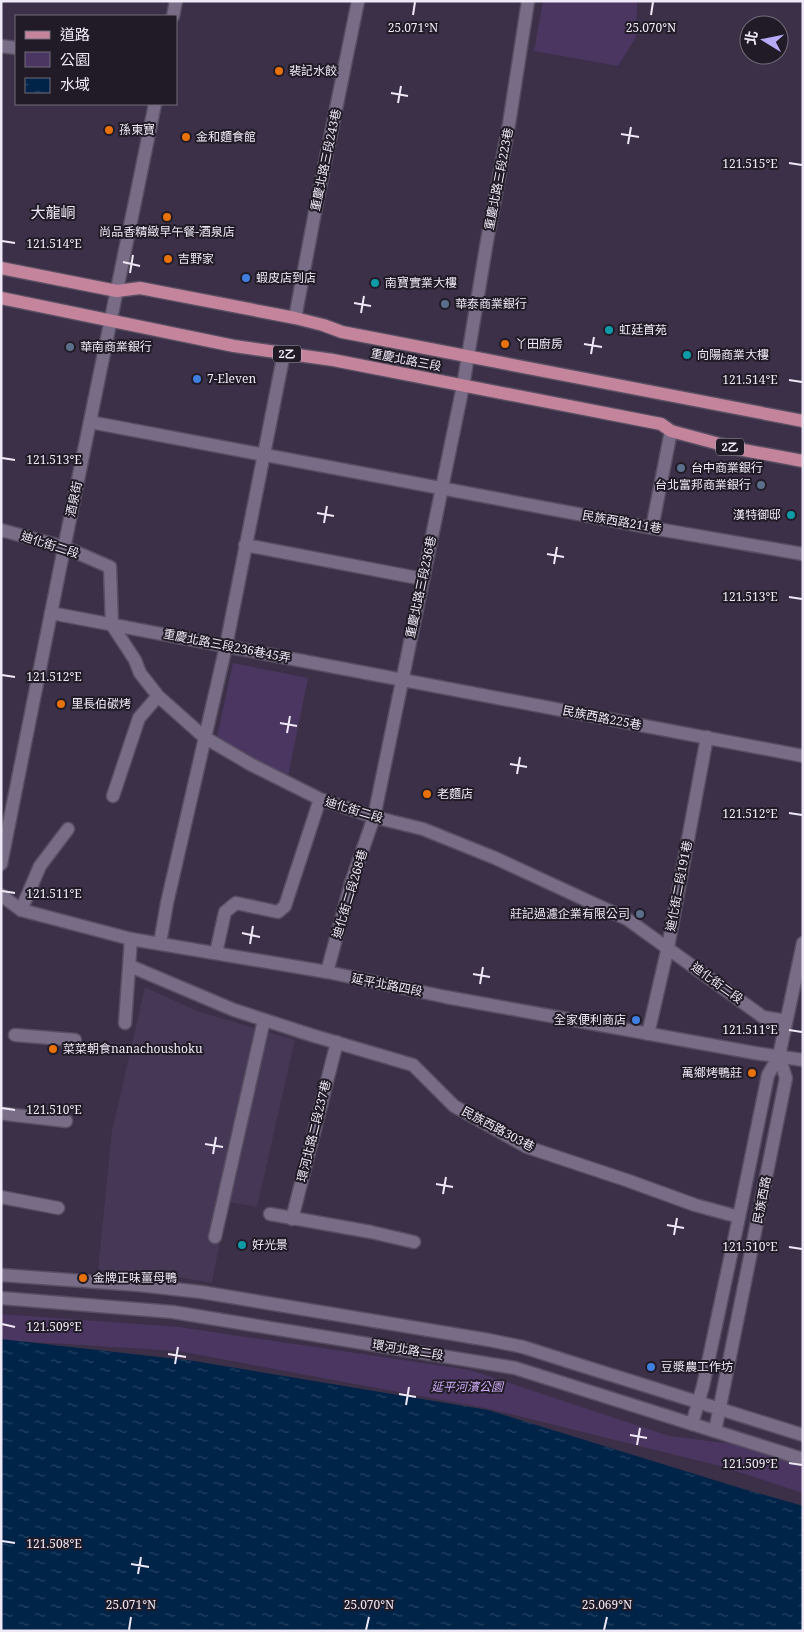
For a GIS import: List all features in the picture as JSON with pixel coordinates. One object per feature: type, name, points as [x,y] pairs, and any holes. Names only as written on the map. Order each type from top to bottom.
[{"type":"main road","name":"重慶北路三段","points":[[1,268],[117,291],[140,288],[295,318],[342,332],[803,421]]},
{"type":"main road","name":"重慶北路三段","points":[[1,298],[234,346],[333,360],[661,424],[671,430],[738,449],[803,461]]},
{"type":"street","points":[[173,15],[176,1]]},
{"type":"street","name":"重慶北路三段243巷","points":[[295,318],[358,1]]},
{"type":"street","name":"重慶北路三段223巷","points":[[467,356],[510,124],[528,1]]},
{"type":"street","points":[[1,46],[15,48]]},
{"type":"street","name":"酒泉街","points":[[1,864],[155,105]]},
{"type":"street","points":[[160,943],[204,737],[226,646],[284,353]]},
{"type":"street","name":"重慶北路三段236巷","points":[[374,817],[463,386],[467,356]]},
{"type":"street","name":"民族西路211巷","points":[[90,422],[441,489],[803,554]]},
{"type":"street","points":[[652,528],[671,430]]},
{"type":"street","name":"迪化街二段","points":[[1,530],[64,547],[110,567],[112,624],[135,660],[140,673],[158,696],[204,737],[250,764],[320,799],[374,817],[423,829],[495,858],[627,918],[764,1017],[786,1021]]},
{"type":"street","points":[[245,545],[423,578]]},
{"type":"street","name":"重慶北路三段236巷45弄","points":[[51,613],[402,679]]},
{"type":"street","name":"民族西路225巷","points":[[402,679],[803,756]]},
{"type":"street","points":[[113,796],[139,718],[158,696]]},
{"type":"street","name":"迪化街二段191巷","points":[[648,1034],[668,947],[707,738]]},
{"type":"street","points":[[216,953],[225,912],[236,903],[278,912],[285,906],[320,799]]},
{"type":"street","name":"迪化街二段268巷","points":[[327,972],[351,882],[374,817]]},
{"type":"street","points":[[21,910],[40,866],[68,829]]},
{"type":"street","name":"延平北路四段","points":[[1,895],[21,910],[131,939],[327,972],[446,997],[803,1060]]},
{"type":"street","points":[[125,1023],[131,939]]},
{"type":"street","name":"民族西路","points":[[692,1424],[740,1217],[768,1075],[779,1056],[803,943]]},
{"type":"street","name":"民族西路303巷","points":[[130,966],[212,1001],[264,1020],[414,1065],[454,1106],[527,1147],[695,1205],[740,1217]]},
{"type":"street","points":[[215,1237],[264,1020]]},
{"type":"street","points":[[14,1035],[75,1040]]},
{"type":"street","name":"環河北路二段237巷","points":[[292,1219],[337,1042]]},
{"type":"street","name":"民族西路","points":[[715,1431],[786,1078],[779,1056]]},
{"type":"street","points":[[5,1114],[66,1121]]},
{"type":"street","points":[[1,1197],[58,1208]]},
{"type":"street","points":[[270,1214],[371,1232],[414,1242]]},
{"type":"street","name":"環河北路二段","points":[[1,1275],[138,1285],[201,1292],[489,1340],[551,1356],[803,1435]]},
{"type":"street","name":"環河北路二段","points":[[1,1298],[173,1312],[515,1368],[803,1459]]},
{"type":"shaded area","points":[[145,987],[197,1011],[295,1040],[257,1207],[227,1202],[212,1283],[155,1273],[98,1270],[112,1131]]},
{"type":"green space","points":[[543,1],[637,1],[636,37],[618,66],[534,51]]},
{"type":"green space","points":[[233,663],[308,678],[288,776],[217,737]]},
{"type":"green space","name":"延平河濱公園","points":[[1,1314],[179,1327],[470,1370],[669,1436],[732,1444],[803,1464],[803,1493],[720,1466],[490,1409],[178,1351],[1,1340]]},
{"type":"water","points":[[1,1339],[194,1361],[488,1410],[803,1506],[803,1631],[1,1631]]},
{"type":"place","name":"裴記水餃","points":[[279,71]]},
{"type":"place","name":"孫東寶","points":[[109,130]]},
{"type":"place","name":"金和麵食館","points":[[186,137]]},
{"type":"place","name":"尚品香精緻早午餐-酒泉店","points":[[167,217]]},
{"type":"place","name":"吉野家","points":[[168,259]]},
{"type":"place","name":"蝦皮店到店","points":[[246,278]]},
{"type":"place","name":"南寶實業大樓","points":[[375,283]]},
{"type":"place","name":"華泰商業銀行","points":[[445,304]]},
{"type":"place","name":"虹廷首苑","points":[[609,330]]},
{"type":"place","name":"丫田廚房","points":[[505,344]]},
{"type":"place","name":"華南商業銀行","points":[[70,347]]},
{"type":"place","name":"向陽商業大樓","points":[[687,355]]},
{"type":"place","name":"7-Eleven","points":[[197,379]]},
{"type":"place","name":"台中商業銀行","points":[[681,468]]},
{"type":"place","name":"台北富邦商業銀行","points":[[761,485]]},
{"type":"place","name":"漢特御邸","points":[[791,515]]},
{"type":"place","name":"里長伯碳烤","points":[[61,704]]},
{"type":"place","name":"老麵店","points":[[427,794]]},
{"type":"place","name":"莊記過濾企業有限公司","points":[[640,914]]},
{"type":"place","name":"全家便利商店","points":[[636,1020]]},
{"type":"place","name":"菜菜朝食nanachoushoku","points":[[53,1049]]},
{"type":"place","name":"萬鄉烤鴨莊","points":[[752,1073]]},
{"type":"place","name":"好光景","points":[[242,1245]]},
{"type":"place","name":"金牌正味薑母鴨","points":[[83,1278]]},
{"type":"place","name":"豆漿農工作坊","points":[[651,1367]]},
{"type":"district","name":"大龍峒","points":[[53,213]]}]
